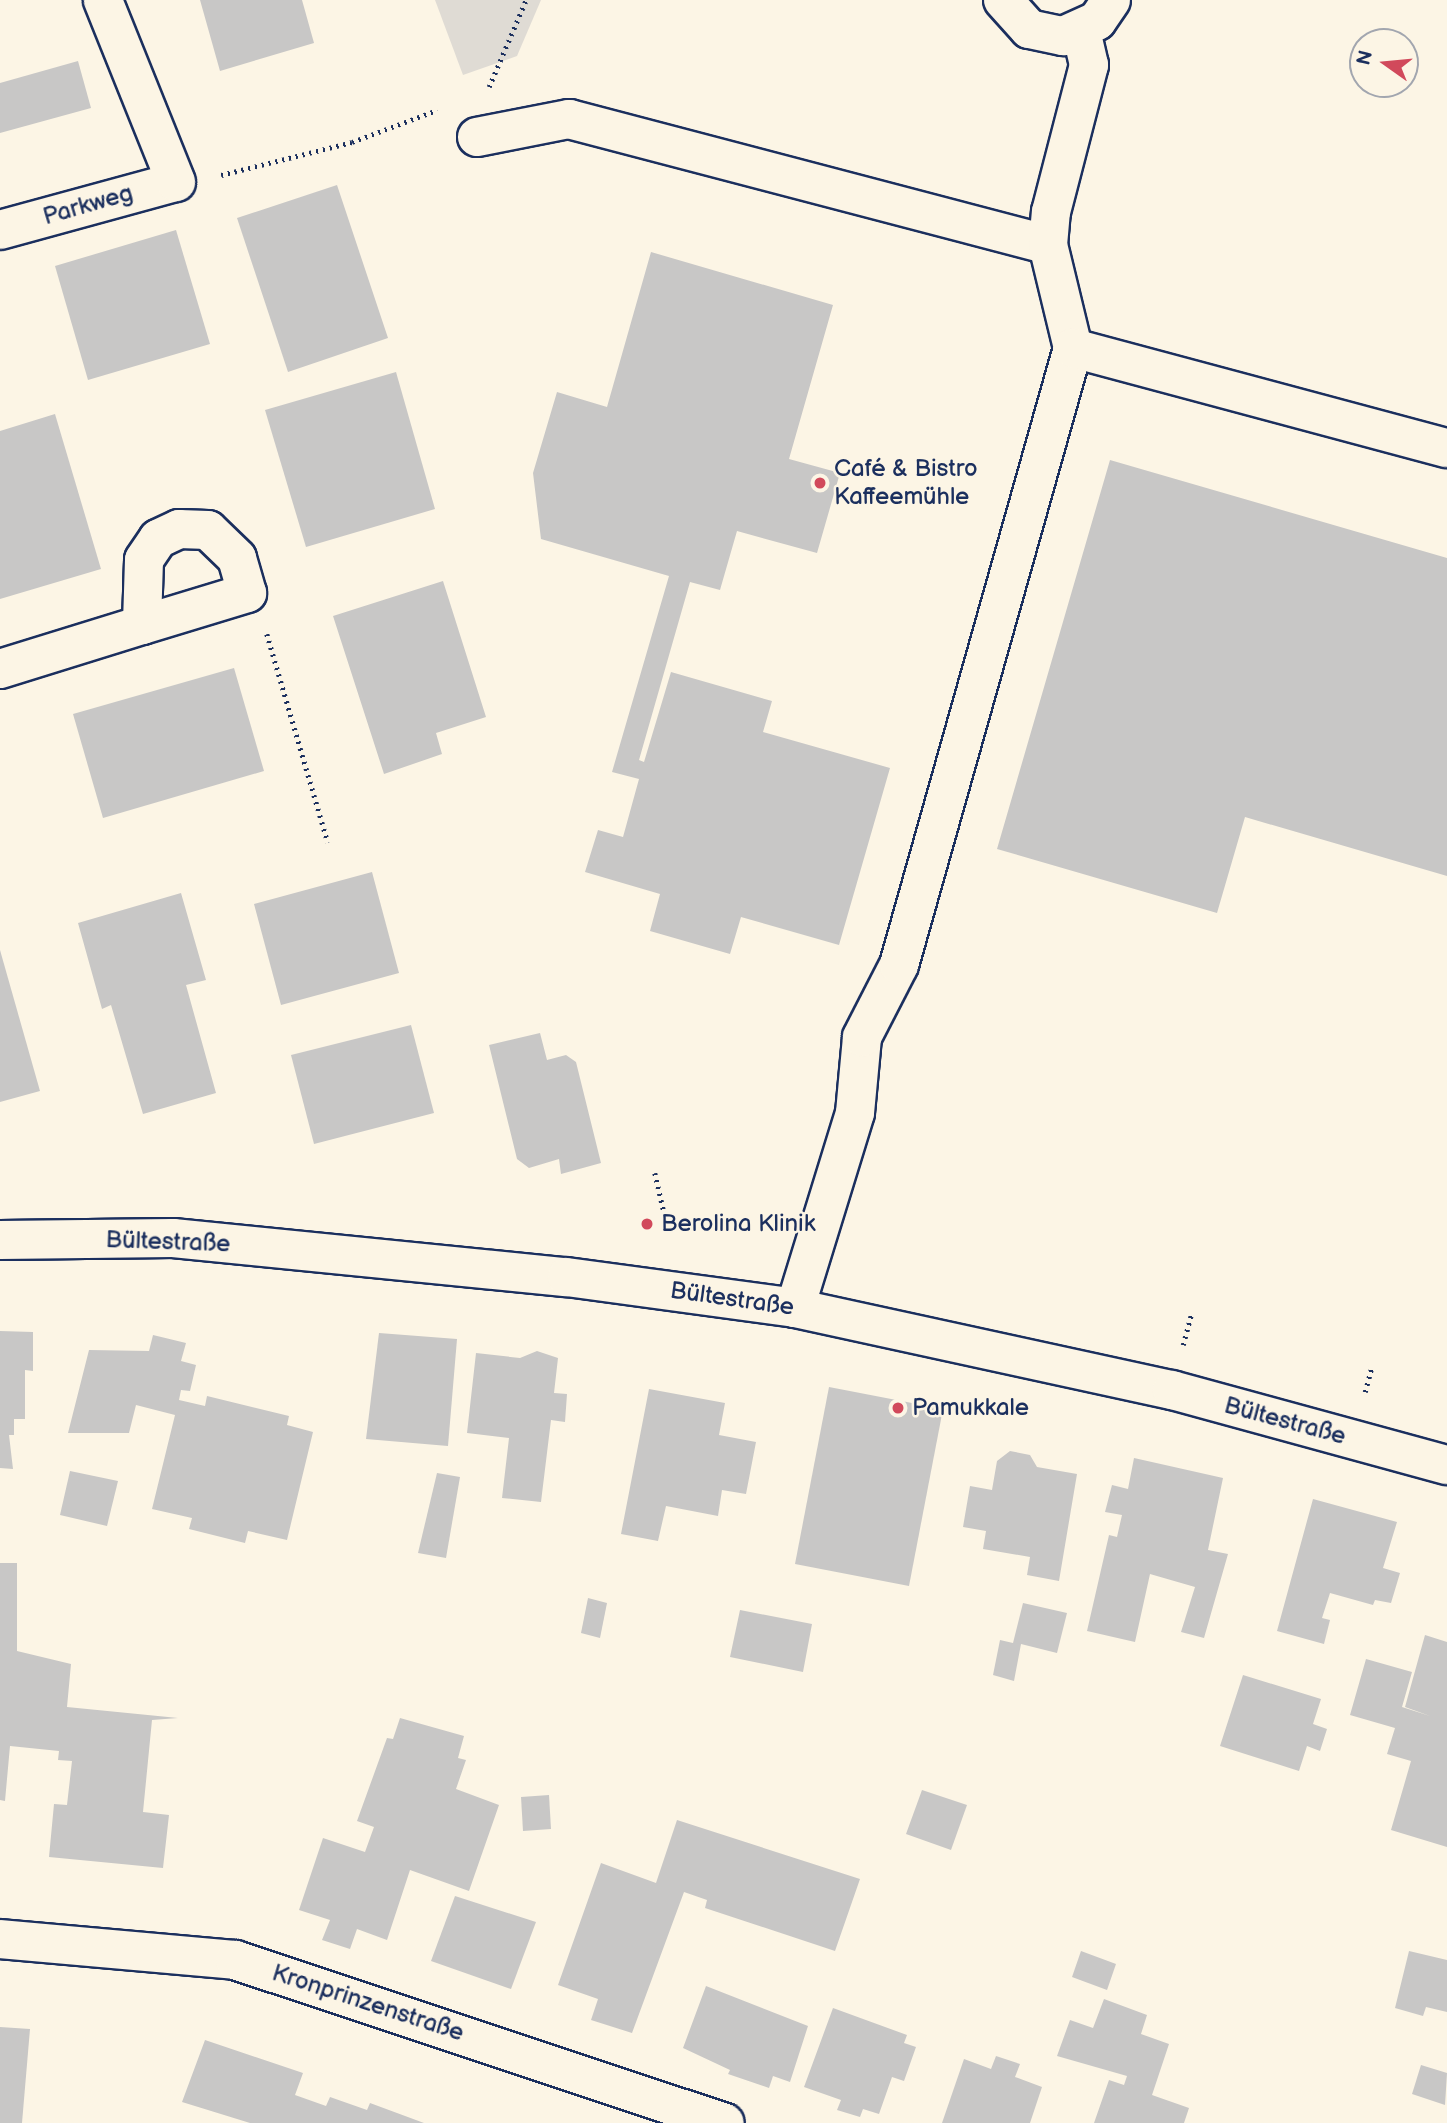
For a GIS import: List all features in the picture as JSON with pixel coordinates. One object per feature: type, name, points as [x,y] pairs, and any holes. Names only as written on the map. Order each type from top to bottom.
[{"type":"street","points":[[103,0],[176,182]]},
{"type":"street","points":[[1003,0],[1029,29],[1063,36],[1081,32],[1097,21],[1111,0]]},
{"type":"street","points":[[795,1308],[855,1112],[862,1037],[899,965],[1073,348],[1048,245],[1051,212],[1089,65],[1081,32]]},
{"type":"street","points":[[477,136],[569,119],[1048,245]]},
{"type":"street","name":"Parkweg","points":[[0,230],[176,182]]},
{"type":"street","points":[[1073,348],[1447,448]]},
{"type":"street","points":[[0,669],[247,593],[237,558],[208,530],[179,529],[158,539],[144,560],[142,625]]},
{"type":"street","name":"Bültestraße","points":[[0,1240],[173,1238],[567,1277],[795,1308],[1172,1390],[1447,1465]]},
{"type":"street","name":"Kronprinzenstraße","points":[[0,1939],[235,1960],[724,2123]]},
{"type":"path","points":[[487,91],[526,0]]},
{"type":"path","points":[[176,182],[352,142],[450,105]]},
{"type":"path","points":[[247,593],[268,636],[328,842]]},
{"type":"path","points":[[655,1173],[667,1224]]},
{"type":"shaded area","points":[[435,0],[541,0],[517,56],[463,75]]},
{"type":"building","points":[[200,0],[302,0],[314,43],[220,71]]},
{"type":"building","points":[[78,61],[91,108],[0,133],[0,83]]},
{"type":"building","points":[[337,185],[388,338],[288,372],[237,218]]},
{"type":"building","points":[[176,230],[210,344],[88,380],[55,266]]},
{"type":"building","points":[[651,252],[833,305],[789,459],[840,473],[817,553],[737,531],[720,590],[690,582],[639,760],[644,762],[671,672],[772,701],[763,732],[890,768],[839,945],[741,917],[730,954],[650,931],[660,894],[585,872],[598,830],[623,837],[639,779],[612,772],[669,576],[541,539],[533,473],[557,392],[607,407]]},
{"type":"building","points":[[396,372],[435,509],[306,547],[265,410]]},
{"type":"building","points":[[55,414],[101,569],[0,599],[0,431]]},
{"type":"building","points":[[1110,460],[1447,558],[1447,876],[1245,817],[1217,913],[997,849]]},
{"type":"building","points":[[443,581],[486,717],[436,733],[442,754],[384,774],[333,616]]},
{"type":"building","points":[[234,668],[264,771],[103,818],[73,714]]},
{"type":"building","points":[[372,872],[399,973],[281,1005],[254,904]]},
{"type":"building","points":[[181,893],[206,980],[186,985],[216,1093],[143,1114],[111,1005],[102,1009],[78,923]]},
{"type":"building","points":[[0,950],[40,1091],[0,1102]]},
{"type":"building","points":[[411,1025],[434,1113],[314,1144],[291,1055]]},
{"type":"building","points":[[540,1033],[547,1060],[566,1055],[576,1062],[601,1163],[561,1174],[559,1159],[529,1168],[517,1159],[489,1045]]},
{"type":"building","points":[[0,1331],[33,1332],[33,1371],[25,1370],[25,1419],[14,1419],[14,1435],[9,1435],[13,1469],[0,1468]]},
{"type":"building","points":[[379,1333],[457,1339],[448,1446],[366,1439]]},
{"type":"building","points":[[153,1335],[186,1343],[181,1361],[196,1365],[190,1391],[181,1390],[179,1400],[205,1406],[207,1396],[289,1416],[287,1425],[313,1432],[287,1540],[248,1531],[245,1543],[189,1529],[192,1518],[152,1509],[175,1415],[136,1405],[129,1433],[68,1433],[89,1350],[149,1351]]},
{"type":"building","points":[[537,1351],[558,1358],[554,1393],[567,1394],[565,1422],[551,1420],[541,1502],[502,1498],[509,1438],[467,1433],[476,1353],[520,1358]]},
{"type":"building","points":[[829,1387],[943,1409],[909,1586],[795,1564]]},
{"type":"building","points":[[649,1389],[725,1403],[719,1435],[756,1442],[746,1494],[722,1490],[718,1516],[666,1506],[658,1541],[621,1534]]},
{"type":"building","points":[[1010,1451],[1030,1455],[1037,1467],[1077,1474],[1059,1581],[1027,1575],[1030,1557],[983,1549],[986,1531],[963,1527],[970,1486],[992,1490],[997,1461]]},
{"type":"building","points":[[1134,1458],[1223,1478],[1208,1550],[1228,1554],[1204,1638],[1181,1632],[1195,1587],[1150,1574],[1135,1642],[1087,1631],[1109,1535],[1117,1537],[1122,1515],[1105,1512],[1112,1485],[1128,1489]]},
{"type":"building","points":[[70,1471],[118,1481],[107,1526],[60,1515]]},
{"type":"building","points":[[437,1473],[460,1477],[446,1558],[418,1553]]},
{"type":"building","points":[[1313,1499],[1397,1522],[1383,1568],[1400,1573],[1391,1603],[1375,1600],[1373,1605],[1330,1593],[1322,1618],[1330,1620],[1324,1644],[1277,1631]]},
{"type":"building","points":[[0,1563],[17,1563],[17,1651],[71,1664],[67,1707],[178,1718],[152,1720],[143,1812],[169,1815],[163,1868],[49,1857],[54,1804],[67,1805],[72,1761],[58,1760],[59,1751],[10,1746],[5,1801],[0,1800]]},
{"type":"building","points":[[588,1598],[607,1603],[600,1638],[581,1633]]},
{"type":"building","points":[[1023,1603],[1067,1613],[1057,1653],[1021,1644],[1014,1681],[993,1675],[1000,1640],[1013,1643]]},
{"type":"building","points":[[740,1610],[812,1624],[803,1672],[730,1657]]},
{"type":"building","points":[[1425,1635],[1447,1642],[1447,1847],[1391,1830],[1411,1761],[1387,1754],[1395,1728],[1350,1715],[1366,1659],[1412,1672],[1402,1707],[1430,1716],[1405,1707]]},
{"type":"building","points":[[1243,1675],[1321,1699],[1313,1724],[1327,1729],[1320,1751],[1307,1746],[1299,1771],[1220,1746]]},
{"type":"building","points":[[400,1718],[464,1736],[458,1758],[466,1760],[456,1789],[499,1805],[469,1891],[410,1870],[387,1940],[357,1929],[350,1949],[322,1940],[330,1920],[299,1910],[323,1838],[365,1852],[374,1827],[357,1821],[387,1738],[393,1739]]},
{"type":"building","points":[[922,1790],[967,1805],[951,1850],[906,1834]]},
{"type":"building","points":[[549,1795],[551,1829],[523,1831],[521,1797]]},
{"type":"building","points":[[677,1820],[860,1879],[835,1951],[705,1908],[707,1900],[684,1892],[632,2033],[591,2020],[598,1999],[558,1985],[601,1863],[656,1883]]},
{"type":"building","points":[[455,1896],[536,1922],[511,1989],[431,1961]]},
{"type":"building","points":[[1081,1951],[1116,1964],[1107,1990],[1072,1977]]},
{"type":"building","points":[[1409,1951],[1447,1960],[1447,2012],[1426,2007],[1423,2016],[1395,2008]]},
{"type":"building","points":[[706,1986],[808,2026],[790,2082],[773,2076],[769,2088],[728,2074],[730,2070],[683,2048]]},
{"type":"building","points":[[1104,1999],[1147,2015],[1141,2034],[1169,2044],[1152,2095],[1189,2108],[1184,2123],[1094,2123],[1109,2080],[1124,2085],[1127,2076],[1057,2056],[1070,2020],[1093,2028]]},
{"type":"building","points":[[833,2008],[907,2035],[904,2043],[916,2047],[904,2081],[892,2077],[879,2114],[863,2109],[860,2117],[837,2110],[841,2100],[804,2087]]},
{"type":"building","points":[[0,2027],[30,2029],[22,2123],[0,2123]]},
{"type":"building","points":[[205,2040],[303,2073],[295,2095],[326,2106],[330,2097],[367,2110],[370,2103],[424,2123],[250,2123],[182,2102]]},
{"type":"building","points":[[996,2056],[1020,2064],[1015,2077],[1042,2087],[1030,2123],[942,2123],[964,2059],[991,2069]]},
{"type":"building","points":[[1421,2065],[1447,2073],[1445,2105],[1412,2094]]},
{"type":"place","name":"Café & Bistro Kaffeemühle","points":[[820,483]]},
{"type":"place","name":"Berolina Klinik","points":[[647,1224]]},
{"type":"place","name":"Pamukkale","points":[[898,1408]]}]
